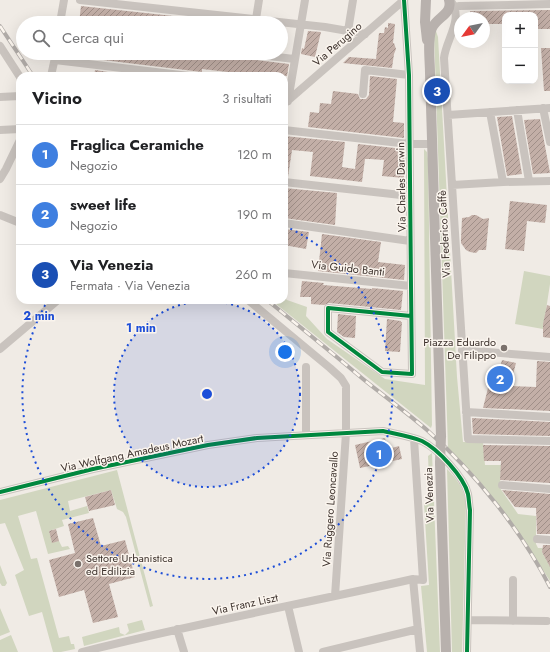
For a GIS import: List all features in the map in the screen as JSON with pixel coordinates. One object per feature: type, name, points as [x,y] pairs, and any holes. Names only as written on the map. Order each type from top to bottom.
[{"type":"main road","points":[[424,2],[428,13],[446,10]]},
{"type":"main road","points":[[424,2],[430,73]]},
{"type":"main road","points":[[430,73],[430,36],[432,29],[446,10]]},
{"type":"main road","name":"Via Venezia","points":[[430,73],[446,652]]},
{"type":"street","points":[[61,16],[64,0]]},
{"type":"street","points":[[80,0],[228,16]]},
{"type":"street","points":[[256,16],[259,0]]},
{"type":"street","points":[[288,86],[305,0]]},
{"type":"street","points":[[348,31],[353,0]]},
{"type":"street","name":"Via Perugino","points":[[288,100],[404,0]]},
{"type":"street","name":"Via Charles Darwin","points":[[404,0],[409,75],[412,374],[382,372],[328,332],[328,308],[411,316]]},
{"type":"street","points":[[453,29],[445,22],[446,10],[459,6],[550,4]]},
{"type":"street","name":"Via Federico Caffè","points":[[446,10],[456,19],[445,51],[468,439],[550,441]]},
{"type":"street","points":[[288,23],[365,34]]},
{"type":"street","points":[[0,46],[4,59],[16,72]]},
{"type":"street","points":[[288,58],[294,59]]},
{"type":"street","points":[[52,72],[54,60]]},
{"type":"street","points":[[76,60],[161,72]]},
{"type":"street","points":[[363,94],[366,70],[409,75]]},
{"type":"street","points":[[0,96],[16,96]]},
{"type":"street","points":[[448,115],[547,108],[550,142]]},
{"type":"street","points":[[517,110],[529,181]]},
{"type":"street","points":[[490,112],[503,182]]},
{"type":"street","points":[[0,130],[16,129]]},
{"type":"street","points":[[288,130],[409,144],[432,144]]},
{"type":"street","points":[[0,179],[3,169],[16,147]]},
{"type":"street","points":[[452,185],[550,181]]},
{"type":"street","points":[[288,182],[410,196]]},
{"type":"street","points":[[0,215],[16,221]]},
{"type":"street","points":[[288,223],[410,241]]},
{"type":"street","name":"Via Guido Banti","points":[[288,273],[411,286]]},
{"type":"street","points":[[0,349],[53,304]]},
{"type":"street","name":"Via Ruggero Leoncavallo","points":[[253,304],[330,368],[341,378],[346,386],[346,433],[335,596]]},
{"type":"street","points":[[462,350],[550,357]]},
{"type":"street","points":[[306,367],[306,435]]},
{"type":"street","points":[[466,412],[550,417]]},
{"type":"street","name":"Via Wolfgang Amadeus Mozart","points":[[0,492],[93,469],[208,446],[257,438],[383,431],[414,439],[422,442],[438,453],[455,472],[468,494],[470,510],[467,652]]},
{"type":"street","points":[[414,439],[423,580],[414,578],[420,652]]},
{"type":"street","points":[[502,486],[550,489]]},
{"type":"street","points":[[537,540],[550,540]]},
{"type":"street","name":"Via Franz Liszt","points":[[82,652],[177,629],[414,578]]},
{"type":"street","points":[[513,580],[513,620]]},
{"type":"street","points":[[288,606],[299,652]]},
{"type":"street","points":[[468,620],[547,621]]},
{"type":"street","points":[[323,652],[418,628]]},
{"type":"street","points":[[177,629],[184,652]]},
{"type":"green space","points":[[435,28],[438,37],[457,377],[463,442],[483,442],[485,465],[501,465],[500,488],[518,514],[536,516],[536,544],[538,548],[543,548],[542,552],[550,567],[550,581],[499,505],[475,476],[448,448]]},
{"type":"green space","points":[[424,149],[427,152],[428,159],[431,428],[276,304],[288,304],[288,300],[307,307],[306,316],[327,339],[385,379],[425,385]]},
{"type":"green space","points":[[524,271],[550,276],[543,329],[515,324]]},
{"type":"green space","points":[[432,453],[440,652],[427,652],[421,586],[429,585],[424,503],[430,501],[428,456]]},
{"type":"green space","points":[[447,469],[460,485],[466,504],[462,652],[452,652]]},
{"type":"green space","points":[[117,470],[153,606],[150,607],[126,517],[123,512],[117,509],[111,490],[68,501],[70,511],[87,506],[89,513],[62,520],[64,526],[49,531],[52,542],[59,541],[62,547],[68,546],[70,549],[48,554],[36,511],[18,516],[31,559],[37,558],[59,638],[69,636],[71,644],[74,644],[75,649],[53,652],[42,612],[29,616],[15,575],[24,570],[5,523],[0,524],[0,500]]},
{"type":"green space","points":[[0,565],[7,583],[5,586],[2,586],[0,583]]},
{"type":"green space","points":[[0,608],[10,632],[0,636]]},
{"type":"green space","points":[[142,620],[145,630],[84,646],[82,637],[119,627],[120,633],[125,635],[129,631],[127,624]]},
{"type":"green space","points":[[11,635],[18,652],[0,652],[0,640]]},
{"type":"building","points":[[81,6],[173,16],[80,16]]},
{"type":"building","points":[[550,10],[550,29],[538,29],[538,12],[502,12],[502,24],[490,24],[490,12],[470,11]]},
{"type":"building","points":[[388,23],[395,24],[393,43],[396,49],[392,68],[343,63],[349,57],[376,59],[379,33],[384,33],[385,27],[388,28]]},
{"type":"building","points":[[308,31],[321,32],[315,57],[301,54],[302,48],[304,49]]},
{"type":"building","points":[[541,48],[550,48],[550,91],[544,91]]},
{"type":"building","points":[[103,60],[255,60],[289,64],[288,72],[228,72],[202,69],[202,72]]},
{"type":"building","points":[[95,70],[108,72],[95,72]]},
{"type":"building","points":[[370,76],[397,79],[393,122],[404,123],[404,138],[308,127],[310,112],[319,113],[320,103],[331,104],[333,91],[358,94],[360,99],[366,99],[369,95]]},
{"type":"building","points":[[512,116],[522,174],[507,176],[497,117]]},
{"type":"building","points":[[540,119],[550,173],[533,174],[524,120]]},
{"type":"building","points":[[288,136],[345,142],[342,167],[355,169],[358,144],[404,149],[404,178],[382,176],[384,160],[370,159],[365,159],[362,182],[310,176],[313,152],[292,150],[288,177]]},
{"type":"building","points":[[288,188],[337,193],[335,225],[288,219]]},
{"type":"building","points":[[510,201],[547,205],[545,223],[527,221],[524,251],[505,249]]},
{"type":"building","points":[[476,215],[483,219],[489,218],[486,250],[479,250],[476,253],[466,250],[461,243],[462,218]]},
{"type":"building","points":[[288,229],[309,232],[306,249],[288,246]]},
{"type":"building","points":[[322,234],[381,242],[378,262],[405,265],[404,280],[318,271]]},
{"type":"building","points":[[302,281],[324,283],[323,285],[403,291],[401,310],[329,303],[324,305],[311,304],[311,297],[300,297]]},
{"type":"building","points":[[547,305],[550,306],[550,338],[543,337],[543,324]]},
{"type":"building","points":[[338,314],[356,316],[355,338],[344,337],[337,332]]},
{"type":"building","points":[[387,319],[402,322],[400,352],[385,351]]},
{"type":"building","points":[[502,360],[516,363],[510,386],[536,387],[537,361],[550,362],[550,411],[483,408],[489,384],[492,385],[494,374],[498,375]]},
{"type":"building","points":[[472,418],[550,422],[550,436],[473,434]]},
{"type":"building","points":[[385,438],[388,449],[399,446],[402,459],[360,468],[355,445]]},
{"type":"building","points":[[483,445],[550,446],[550,483],[500,480],[501,461],[484,461]]},
{"type":"building","points":[[111,490],[115,505],[89,511],[85,497]]},
{"type":"building","points":[[502,490],[550,494],[550,534],[537,534],[536,508],[515,507]]},
{"type":"building","points":[[93,518],[101,546],[125,540],[135,577],[109,584],[118,617],[93,623],[84,590],[59,597],[49,560],[75,553],[68,524]]},
{"type":"building","points":[[56,529],[59,541],[52,543],[49,531]]},
{"type":"building","points":[[543,545],[550,545],[550,567],[542,552]]},
{"type":"railway","points":[[0,26],[16,50]]},
{"type":"railway","points":[[22,60],[30,72]]},
{"type":"railway","points":[[272,304],[419,423],[445,447],[496,503],[525,544],[550,587]]},
{"type":"cycle path","points":[[404,0],[409,75],[412,374],[382,372],[328,332],[328,308],[411,316]]},
{"type":"cycle path","points":[[0,492],[93,469],[208,445],[257,438],[383,431],[417,439],[435,450],[450,464],[466,487],[468,494],[470,510],[467,652]]},
{"type":"place","name":"Via Venezia","points":[[437,91]]},
{"type":"place","name":"Piazza Eduardo De Filippo","points":[[504,348]]},
{"type":"place","name":"sweet life","points":[[500,379]]},
{"type":"place","name":"Fraglica Ceramiche","points":[[379,454]]},
{"type":"place","name":"Settore Urbanistica ed Edilizia","points":[[78,564]]}]
